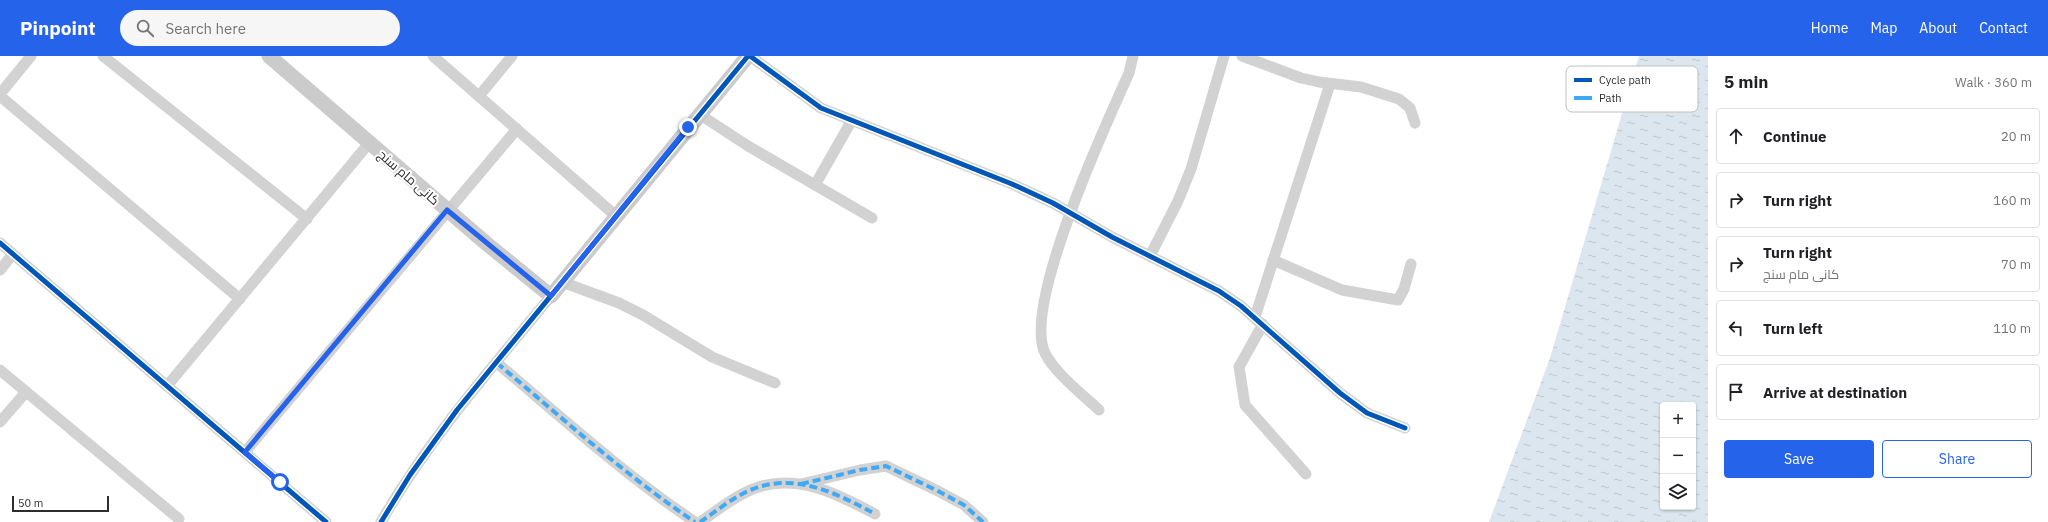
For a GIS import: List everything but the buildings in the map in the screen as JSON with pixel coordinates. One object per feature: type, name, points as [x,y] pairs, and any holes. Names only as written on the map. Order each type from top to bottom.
[{"type":"street","points":[[31,56],[0,95],[240,299]]},
{"type":"street","points":[[103,56],[306,219]]},
{"type":"street","name":"کانی مام سنج","points":[[269,56],[447,210],[551,296]]},
{"type":"street","points":[[433,56],[616,216]]},
{"type":"street","points":[[479,96],[512,56]]},
{"type":"street","points":[[381,522],[418,463],[457,410],[497,363],[699,114],[749,56],[821,108],[1012,184],[1219,291],[1259,321],[1340,393],[1366,413],[1405,428]]},
{"type":"street","points":[[1099,410],[1051,363],[1044,353],[1042,342],[1042,317],[1045,294],[1070,213],[1129,73],[1133,56]]},
{"type":"street","points":[[1150,256],[1191,169],[1224,56]]},
{"type":"street","points":[[1242,56],[1300,78],[1361,88],[1399,99],[1410,108],[1415,123]]},
{"type":"street","points":[[1306,474],[1244,405],[1239,367],[1259,321],[1273,260],[1330,84]]},
{"type":"street","points":[[699,114],[748,146],[872,218]]},
{"type":"street","points":[[815,185],[852,120]]},
{"type":"street","points":[[245,452],[447,210],[517,129]]},
{"type":"street","points":[[167,386],[370,142]]},
{"type":"street","points":[[0,243],[326,522]]},
{"type":"street","points":[[0,270],[13,254]]},
{"type":"street","points":[[1273,260],[1342,290],[1398,300],[1404,289],[1412,264]]},
{"type":"street","points":[[562,282],[619,303],[643,315],[712,357],[775,383]]},
{"type":"street","points":[[497,363],[596,446],[670,505],[696,522]]},
{"type":"street","points":[[0,370],[179,519]]},
{"type":"street","points":[[0,422],[26,392]]},
{"type":"street","points":[[801,484],[860,470],[886,466],[964,505],[984,522]]},
{"type":"street","points":[[700,522],[752,489],[775,483],[801,484],[834,492],[876,514]]},
{"type":"water","points":[[1639,56],[1708,56],[1708,522],[1489,522],[1550,358],[1622,112],[1698,112],[1698,66],[1636,66]]},
{"type":"marked path","points":[[497,363],[618,465],[695,522]]},
{"type":"marked path","points":[[801,484],[860,470],[886,466],[964,505],[983,522]]},
{"type":"marked path","points":[[700,522],[746,492],[769,484],[785,483],[801,484],[831,493],[875,514]]},
{"type":"cycle path","points":[[381,522],[410,475],[457,410],[748,56]]},
{"type":"cycle path","points":[[750,56],[821,108],[1012,184],[1053,203],[1112,237],[1219,291],[1241,306],[1340,393],[1367,413],[1405,428]]},
{"type":"cycle path","points":[[0,243],[326,522]]},
{"type":"route","points":[[280,482],[245,452],[447,210],[551,296],[688,127]]}]
